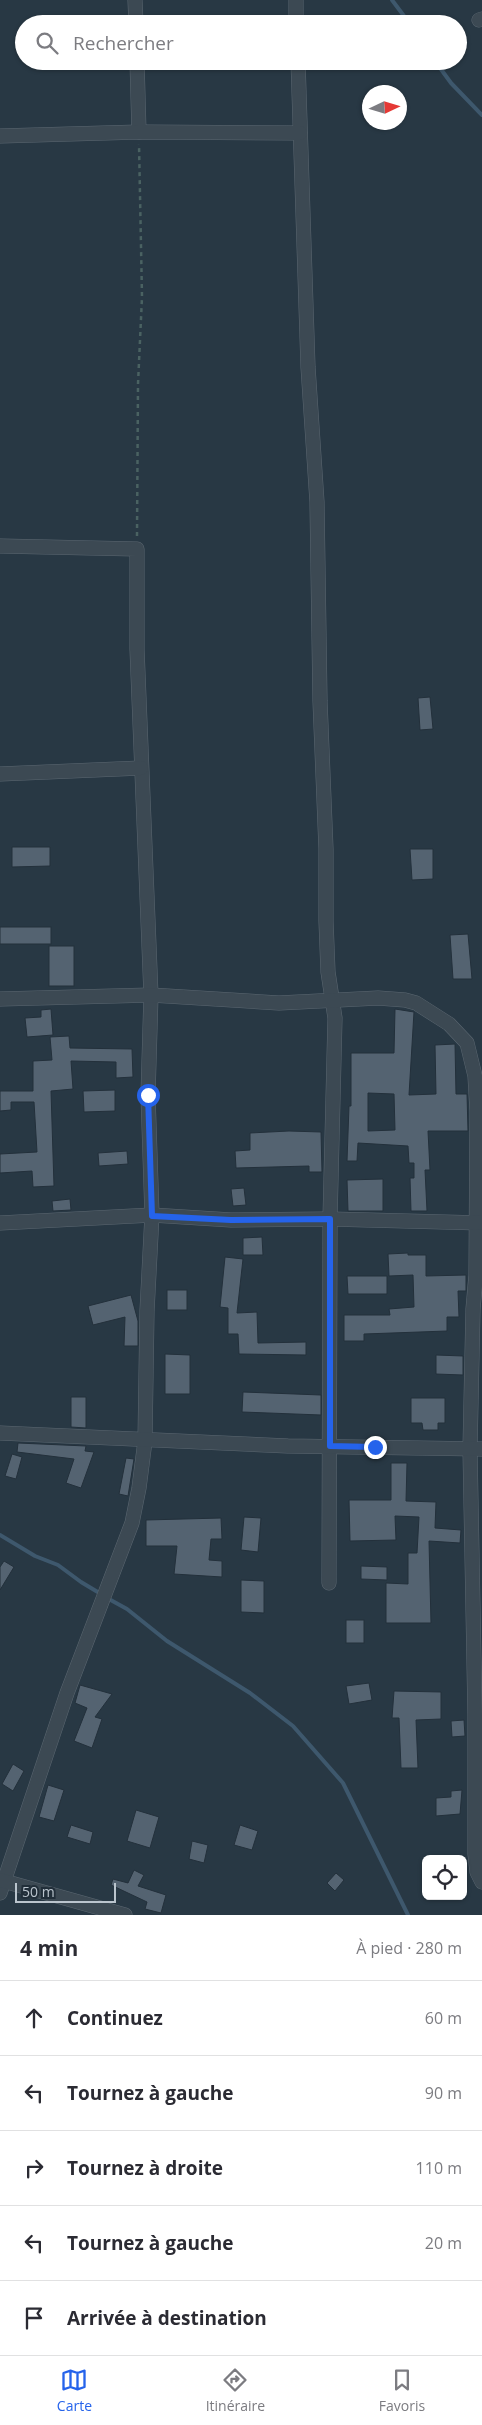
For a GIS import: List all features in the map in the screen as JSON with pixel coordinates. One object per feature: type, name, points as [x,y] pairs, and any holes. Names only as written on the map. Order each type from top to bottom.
[{"type":"street","points":[[135,0],[136,15]]},
{"type":"street","points":[[296,0],[296,15]]},
{"type":"street","points":[[137,70],[139,132]]},
{"type":"street","points":[[298,70],[308,367],[316,502],[320,701],[326,849],[326,921],[335,1018],[330,1219],[329,1583]]},
{"type":"street","points":[[0,136],[139,132],[300,133]]},
{"type":"street","points":[[0,546],[137,549],[137,649],[151,995],[148,1095],[152,1216],[147,1311],[145,1441],[140,1488],[132,1523],[67,1693],[1,1885],[125,1915]]},
{"type":"street","points":[[0,774],[141,768]]},
{"type":"street","points":[[0,999],[151,995],[271,1003],[378,998],[416,1003],[449,1024],[467,1043],[475,1076],[478,1111],[479,1223],[474,1854],[477,1872],[482,1882]]},
{"type":"street","points":[[0,1223],[152,1216],[231,1220],[330,1219],[479,1223]]},
{"type":"street","points":[[0,1433],[145,1441],[476,1449]]},
{"type":"path","points":[[137,549],[138,384],[142,297],[139,132]]},
{"type":"building","points":[[430,697],[433,729],[420,730],[418,698]]},
{"type":"building","points":[[12,847],[50,847],[50,866],[12,867]]},
{"type":"building","points":[[410,849],[433,849],[433,879],[412,880]]},
{"type":"building","points":[[0,927],[51,927],[51,944],[0,944]]},
{"type":"building","points":[[468,934],[472,979],[453,979],[450,935]]},
{"type":"building","points":[[49,946],[74,946],[74,986],[49,986]]},
{"type":"building","points":[[51,1009],[53,1035],[27,1037],[25,1018],[41,1017],[41,1010]]},
{"type":"building","points":[[395,1009],[414,1012],[409,1095],[436,1094],[435,1045],[455,1044],[456,1094],[467,1094],[468,1131],[428,1131],[430,1170],[425,1170],[427,1211],[411,1211],[410,1178],[414,1178],[414,1163],[409,1163],[408,1146],[358,1143],[357,1161],[347,1161],[349,1106],[351,1106],[351,1053],[394,1053]],"holes":[[[368,1093],[394,1094],[395,1130],[368,1131]]]},
{"type":"building","points":[[69,1036],[70,1048],[132,1049],[133,1077],[116,1078],[116,1062],[71,1061],[73,1089],[51,1091],[54,1186],[33,1187],[32,1171],[0,1173],[0,1154],[37,1152],[34,1102],[11,1102],[11,1110],[0,1111],[0,1091],[33,1091],[33,1061],[52,1060],[50,1037]]},
{"type":"building","points":[[115,1090],[115,1111],[84,1112],[83,1091]]},
{"type":"building","points":[[321,1132],[322,1172],[309,1172],[309,1166],[236,1168],[235,1151],[250,1150],[250,1133]]},
{"type":"building","points":[[127,1151],[128,1164],[99,1166],[98,1153]]},
{"type":"building","points":[[383,1179],[383,1211],[348,1211],[347,1180]]},
{"type":"building","points":[[244,1188],[246,1205],[233,1206],[231,1189]]},
{"type":"building","points":[[70,1199],[71,1210],[53,1211],[52,1201]]},
{"type":"building","points":[[262,1237],[263,1255],[243,1255],[243,1238]]},
{"type":"building","points":[[408,1253],[408,1255],[426,1255],[426,1276],[466,1275],[466,1291],[458,1291],[459,1317],[447,1317],[447,1331],[364,1334],[364,1341],[344,1341],[344,1315],[390,1315],[389,1309],[414,1307],[413,1275],[389,1276],[388,1254]]},
{"type":"building","points":[[225,1257],[243,1259],[237,1313],[257,1312],[258,1343],[306,1342],[306,1355],[239,1354],[238,1334],[228,1334],[228,1308],[220,1307]]},
{"type":"building","points":[[347,1276],[387,1276],[387,1294],[348,1294]]},
{"type":"building","points":[[167,1290],[187,1290],[187,1310],[167,1310]]},
{"type":"building","points":[[131,1295],[138,1321],[138,1346],[124,1346],[125,1317],[93,1325],[88,1306]]},
{"type":"building","points":[[165,1354],[190,1355],[190,1394],[165,1394]]},
{"type":"building","points":[[436,1355],[463,1356],[463,1375],[436,1374]]},
{"type":"building","points":[[243,1392],[321,1395],[321,1415],[242,1412]]},
{"type":"building","points":[[71,1397],[86,1397],[86,1428],[71,1427]]},
{"type":"building","points":[[411,1398],[445,1398],[445,1423],[438,1423],[438,1430],[423,1430],[422,1423],[411,1423]]},
{"type":"building","points":[[18,1443],[86,1446],[85,1451],[94,1452],[81,1488],[66,1483],[74,1459],[17,1452]]},
{"type":"building","points":[[12,1454],[22,1457],[16,1479],[5,1476]]},
{"type":"building","points":[[126,1458],[134,1459],[128,1496],[119,1494]]},
{"type":"building","points":[[391,1463],[407,1463],[406,1501],[436,1502],[435,1528],[461,1530],[460,1543],[429,1541],[431,1623],[386,1623],[386,1583],[408,1584],[408,1553],[417,1553],[419,1517],[395,1516],[396,1540],[350,1541],[349,1500],[391,1500]]},
{"type":"building","points":[[244,1517],[261,1518],[258,1552],[241,1550]]},
{"type":"building","points":[[221,1518],[222,1539],[211,1539],[209,1560],[222,1561],[222,1577],[174,1574],[177,1546],[146,1546],[146,1520]]},
{"type":"building","points":[[4,1561],[14,1567],[0,1590],[0,1567]]},
{"type":"building","points":[[361,1566],[387,1567],[387,1580],[361,1579]]},
{"type":"building","points":[[241,1580],[264,1581],[264,1613],[241,1612]]},
{"type":"building","points":[[346,1620],[364,1620],[364,1643],[346,1643]]},
{"type":"building","points":[[369,1683],[372,1700],[349,1704],[346,1686]]},
{"type":"building","points":[[80,1685],[112,1694],[95,1717],[102,1719],[92,1748],[74,1741],[87,1708],[75,1703]]},
{"type":"building","points":[[394,1691],[441,1692],[441,1719],[416,1720],[418,1768],[401,1768],[399,1718],[392,1718]]},
{"type":"building","points":[[464,1720],[465,1736],[452,1737],[451,1721]]},
{"type":"building","points":[[13,1764],[24,1771],[13,1791],[2,1784]]},
{"type":"building","points":[[48,1785],[64,1790],[54,1821],[39,1817]]},
{"type":"building","points":[[462,1790],[460,1814],[436,1816],[436,1798],[451,1797],[451,1791]]},
{"type":"building","points":[[136,1810],[159,1817],[150,1848],[127,1841]]},
{"type":"building","points":[[71,1825],[93,1832],[90,1844],[67,1837]]},
{"type":"building","points":[[240,1825],[258,1831],[252,1850],[234,1845]]},
{"type":"building","points":[[192,1841],[208,1845],[204,1863],[189,1859]]},
{"type":"building","points":[[134,1870],[144,1875],[138,1886],[166,1895],[161,1913],[145,1909],[147,1902],[111,1885],[113,1879],[128,1883]]},
{"type":"building","points":[[336,1873],[344,1880],[335,1891],[327,1883]]},
{"type":"waterway","points":[[392,0],[403,15]]},
{"type":"waterway","points":[[442,70],[451,83],[482,115]]},
{"type":"waterway","points":[[0,1535],[35,1556],[58,1565],[101,1594]]},
{"type":"waterway","points":[[107,1598],[127,1609],[167,1641],[250,1693],[293,1726],[343,1783],[408,1915]]},
{"type":"route","points":[[148,1095],[152,1216],[231,1220],[330,1219],[330,1446],[375,1447]]}]
